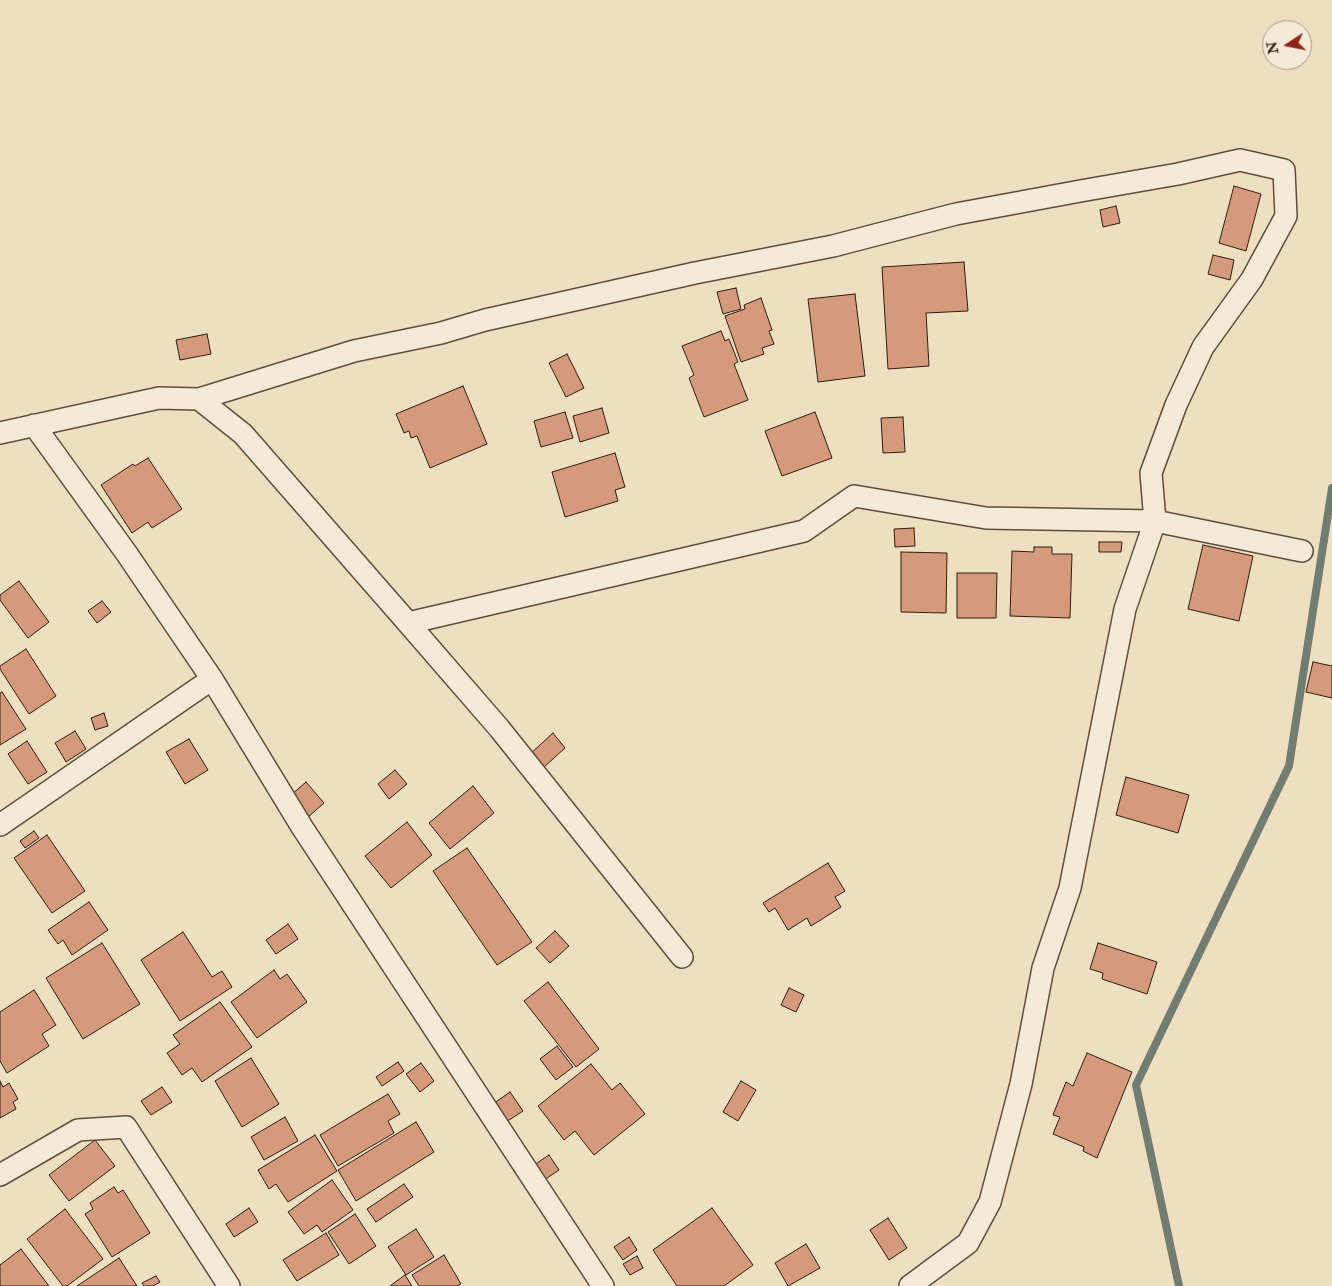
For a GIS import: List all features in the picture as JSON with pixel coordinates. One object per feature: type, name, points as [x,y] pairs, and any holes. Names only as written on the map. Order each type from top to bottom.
[{"type":"street","points":[[0,434],[159,398],[199,399],[354,351],[441,333],[485,320],[695,273],[832,246],[956,214],[1178,174],[1240,160],[1284,170],[1286,216],[1252,278],[1203,347],[1176,405],[1151,473],[1155,521],[1125,609],[1070,888],[1043,968],[1021,1084],[990,1202],[968,1243],[910,1286]]},
{"type":"street","points":[[199,399],[243,434],[499,728],[682,957]]},
{"type":"street","points":[[34,425],[127,554],[212,679],[302,827],[603,1286]]},
{"type":"street","points":[[408,623],[804,531],[854,496],[986,518],[1155,521],[1302,551]]},
{"type":"street","points":[[0,825],[212,679]]},
{"type":"street","points":[[0,1175],[78,1130],[126,1127],[229,1286]]},
{"type":"building","points":[[1234,186],[1261,194],[1246,251],[1219,243]]},
{"type":"building","points":[[1116,206],[1120,223],[1103,227],[1100,210]]},
{"type":"building","points":[[1213,255],[1234,260],[1230,280],[1208,274]]},
{"type":"building","points":[[964,262],[968,311],[926,313],[929,366],[888,369],[882,267]]},
{"type":"building","points":[[736,288],[741,309],[723,314],[717,292]]},
{"type":"building","points":[[855,294],[865,376],[818,382],[808,299]]},
{"type":"building","points":[[761,298],[772,330],[769,331],[774,344],[762,348],[764,354],[741,362],[725,316],[745,309],[744,305]]},
{"type":"building","points":[[721,331],[725,341],[729,339],[738,362],[734,364],[748,400],[704,417],[689,378],[694,375],[682,346]]},
{"type":"building","points":[[207,334],[211,354],[180,360],[176,340]]},
{"type":"building","points":[[567,354],[584,388],[566,397],[549,363]]},
{"type":"building","points":[[463,386],[487,444],[430,468],[417,436],[411,438],[409,431],[404,433],[396,414]]},
{"type":"building","points":[[602,408],[609,433],[580,442],[573,416]]},
{"type":"building","points":[[565,412],[573,438],[541,447],[534,421]]},
{"type":"building","points":[[815,412],[832,458],[782,476],[765,431]]},
{"type":"building","points":[[903,417],[905,452],[883,453],[881,418]]},
{"type":"building","points":[[615,453],[625,487],[615,490],[618,501],[565,517],[552,472]]},
{"type":"building","points":[[148,458],[182,509],[152,528],[148,522],[132,533],[101,485],[133,464],[135,466]]},
{"type":"building","points":[[914,528],[915,546],[895,547],[894,529]]},
{"type":"building","points":[[1099,542],[1122,542],[1121,552],[1099,552]]},
{"type":"building","points":[[1203,545],[1253,556],[1239,621],[1188,609]]},
{"type":"building","points":[[1034,547],[1052,547],[1052,554],[1072,554],[1070,618],[1010,616],[1012,551],[1034,552]]},
{"type":"building","points":[[901,552],[947,553],[946,613],[901,612]]},
{"type":"building","points":[[957,573],[997,573],[996,618],[957,618]]},
{"type":"building","points":[[19,581],[49,622],[28,638],[0,600],[0,595]]},
{"type":"building","points":[[102,601],[111,612],[97,623],[88,611]]},
{"type":"building","points":[[26,649],[56,696],[29,714],[0,669],[0,666]]},
{"type":"building","points":[[1313,662],[1332,666],[1332,698],[1306,692]]},
{"type":"building","points":[[2,692],[26,729],[0,745],[0,693]]},
{"type":"building","points":[[104,713],[108,726],[95,730],[91,718]]},
{"type":"building","points":[[75,731],[86,749],[66,762],[55,743]]},
{"type":"building","points":[[553,733],[565,748],[543,768],[530,754]]},
{"type":"building","points":[[189,739],[208,770],[185,784],[166,752]]},
{"type":"building","points":[[27,741],[47,772],[28,784],[8,754]]},
{"type":"building","points":[[395,770],[407,784],[389,799],[378,784]]},
{"type":"building","points":[[1126,777],[1189,795],[1178,833],[1116,815]]},
{"type":"building","points":[[306,782],[324,803],[308,817],[290,796]]},
{"type":"building","points":[[473,786],[494,813],[450,849],[429,823]]},
{"type":"building","points":[[407,822],[432,855],[391,888],[365,856]]},
{"type":"building","points":[[34,831],[39,838],[25,848],[20,841]]},
{"type":"building","points":[[47,835],[85,891],[52,913],[14,858]]},
{"type":"building","points":[[467,848],[532,942],[497,965],[433,871]]},
{"type":"building","points":[[828,863],[845,891],[835,897],[841,907],[811,926],[807,918],[788,930],[775,908],[769,912],[763,903]]},
{"type":"building","points":[[89,902],[108,930],[72,955],[63,940],[58,944],[48,930]]},
{"type":"building","points":[[288,924],[298,939],[276,954],[266,940]]},
{"type":"building","points":[[555,931],[569,946],[550,963],[536,948]]},
{"type":"building","points":[[183,932],[212,977],[222,971],[232,987],[180,1021],[141,960]]},
{"type":"building","points":[[102,943],[140,1004],[83,1039],[46,978]]},
{"type":"building","points":[[1098,943],[1157,962],[1147,994],[1102,979],[1103,973],[1090,969]]},
{"type":"building","points":[[274,970],[280,979],[287,974],[307,1002],[257,1038],[231,1002]]},
{"type":"building","points":[[548,982],[599,1049],[576,1067],[524,1001]]},
{"type":"building","points":[[789,988],[804,995],[796,1012],[781,1005]]},
{"type":"building","points":[[34,990],[56,1025],[42,1034],[49,1046],[7,1073],[0,1061],[0,1012]]},
{"type":"building","points":[[220,1002],[252,1047],[202,1082],[192,1068],[182,1075],[167,1053],[180,1044],[173,1035]]},
{"type":"building","points":[[557,1046],[573,1067],[556,1080],[540,1059]]},
{"type":"building","points":[[1087,1053],[1132,1072],[1097,1158],[1083,1151],[1084,1147],[1053,1134],[1060,1117],[1053,1115],[1066,1082],[1073,1086]]},
{"type":"building","points":[[251,1058],[279,1104],[242,1127],[215,1081]]},
{"type":"building","points":[[398,1062],[404,1071],[382,1086],[376,1077]]},
{"type":"building","points":[[421,1063],[434,1081],[420,1092],[406,1074]]},
{"type":"building","points":[[591,1064],[612,1090],[620,1083],[645,1114],[594,1155],[575,1131],[564,1140],[538,1106]]},
{"type":"building","points":[[0,1081],[3,1087],[9,1083],[18,1099],[13,1102],[16,1109],[0,1118]]},
{"type":"building","points":[[741,1081],[756,1090],[738,1121],[723,1112]]},
{"type":"building","points":[[162,1087],[172,1102],[151,1115],[141,1101]]},
{"type":"building","points":[[510,1092],[523,1111],[506,1122],[493,1104]]},
{"type":"building","points":[[388,1094],[400,1114],[388,1121],[394,1133],[338,1166],[320,1135]]},
{"type":"building","points":[[285,1117],[298,1141],[264,1160],[251,1137]]},
{"type":"building","points":[[416,1122],[434,1152],[356,1201],[338,1170]]},
{"type":"building","points":[[315,1135],[337,1171],[288,1202],[276,1184],[269,1189],[258,1170]]},
{"type":"building","points":[[95,1140],[115,1166],[69,1201],[49,1175]]},
{"type":"building","points":[[549,1155],[559,1170],[544,1180],[534,1165]]},
{"type":"building","points":[[332,1180],[353,1210],[322,1232],[317,1225],[304,1234],[288,1212]]},
{"type":"building","points":[[404,1184],[413,1197],[376,1222],[367,1209]]},
{"type":"building","points":[[114,1187],[118,1193],[123,1190],[150,1233],[112,1257],[85,1214],[93,1209],[90,1203]]},
{"type":"building","points":[[249,1208],[258,1222],[234,1237],[226,1224]]},
{"type":"building","points":[[712,1208],[753,1265],[724,1286],[677,1286],[653,1250]]},
{"type":"building","points":[[65,1209],[103,1259],[67,1286],[63,1286],[27,1239]]},
{"type":"building","points":[[355,1214],[376,1246],[349,1264],[328,1232]]},
{"type":"building","points":[[888,1218],[907,1248],[889,1260],[870,1230]]},
{"type":"building","points":[[416,1229],[434,1257],[406,1275],[388,1247]]},
{"type":"building","points":[[326,1233],[339,1255],[297,1281],[283,1260]]},
{"type":"building","points":[[629,1237],[637,1250],[623,1260],[614,1247]]},
{"type":"building","points":[[806,1244],[820,1268],[788,1286],[775,1263]]},
{"type":"building","points":[[21,1249],[49,1286],[0,1286],[0,1265]]},
{"type":"building","points":[[444,1255],[461,1284],[457,1286],[419,1286],[412,1275]]},
{"type":"building","points":[[637,1256],[643,1268],[630,1275],[623,1264]]},
{"type":"building","points":[[119,1258],[137,1286],[77,1286]]},
{"type":"building","points":[[405,1275],[412,1286],[390,1286]]},
{"type":"building","points":[[156,1276],[160,1282],[153,1286],[144,1286],[142,1283]]},
{"type":"waterway","points":[[1179,1286],[1136,1085],[1289,766],[1332,488]]}]
